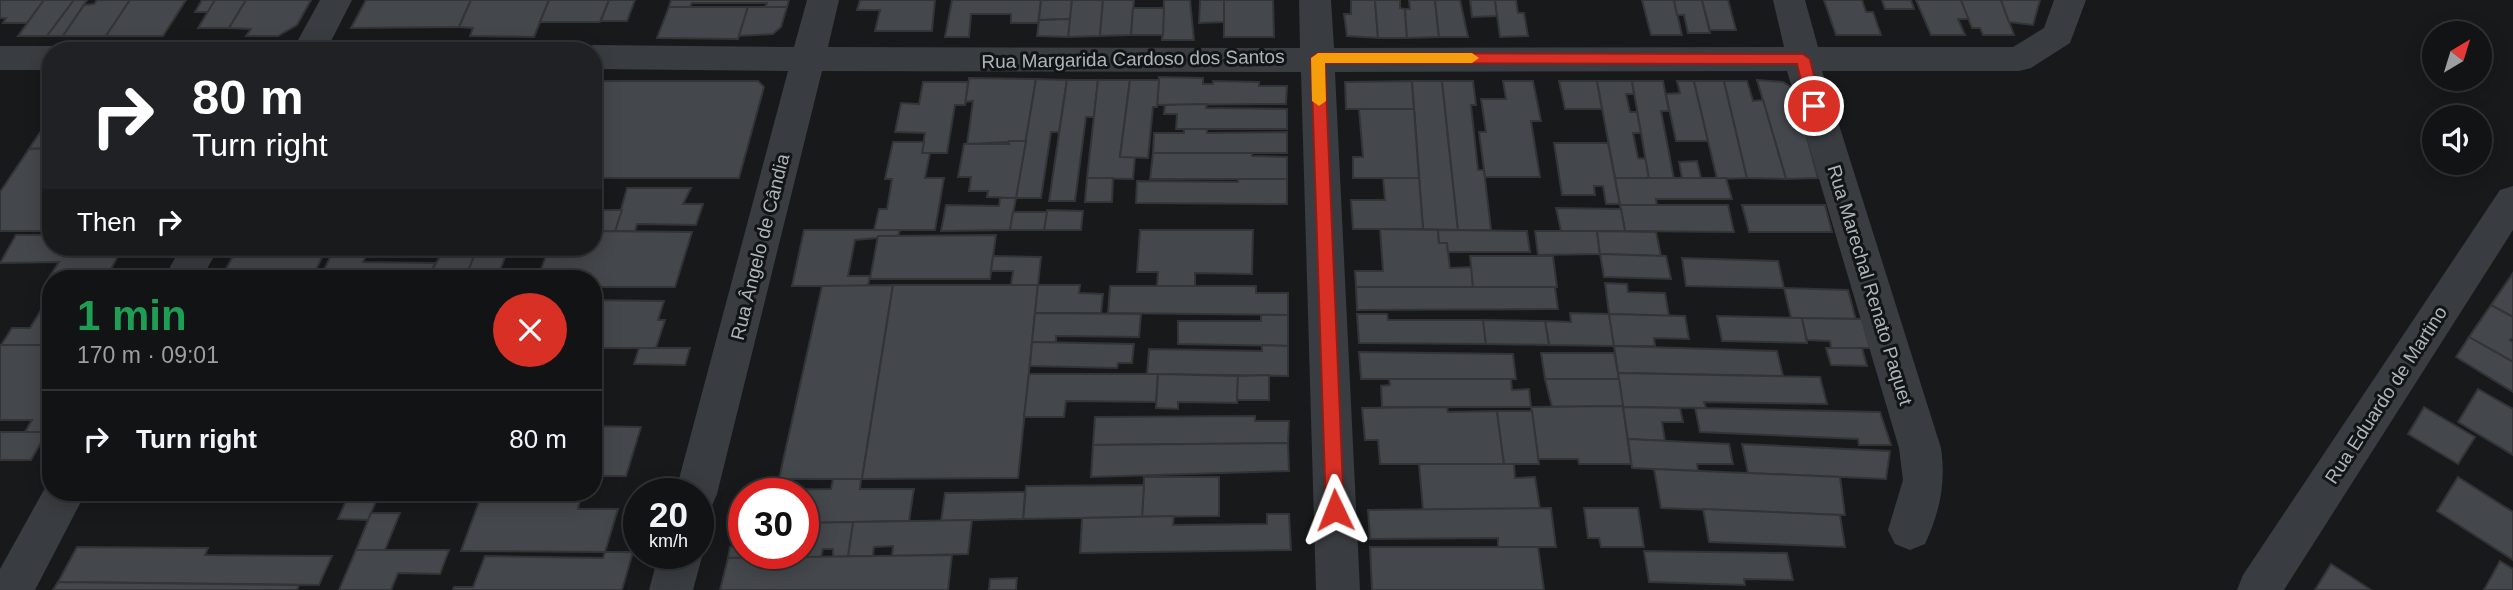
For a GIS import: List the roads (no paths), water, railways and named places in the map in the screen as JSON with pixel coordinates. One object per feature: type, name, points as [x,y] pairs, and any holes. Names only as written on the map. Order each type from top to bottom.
[{"type":"street","points":[[314,42],[337,0]]},
{"type":"street","name":"Rua Ângelo de Cândia","points":[[700,478],[823,0]]},
{"type":"street","points":[[1315,0],[1338,590]]},
{"type":"street","name":"Rua Marechal Renato Paquet","points":[[1789,0],[1799,32],[1806,82],[1920,448],[1924,480],[1910,530]]},
{"type":"street","name":"Rua Margarida Cardoso dos Santos","points":[[602,57],[807,60],[2019,59],[2058,35],[2070,0]]},
{"type":"street","points":[[0,58],[42,58]]},
{"type":"street","name":"Rua Eduardo de Martino","points":[[2259,590],[2513,200]]},
{"type":"street","points":[[12,590],[60,501]]},
{"type":"street","points":[[671,590],[677,569]]}]
